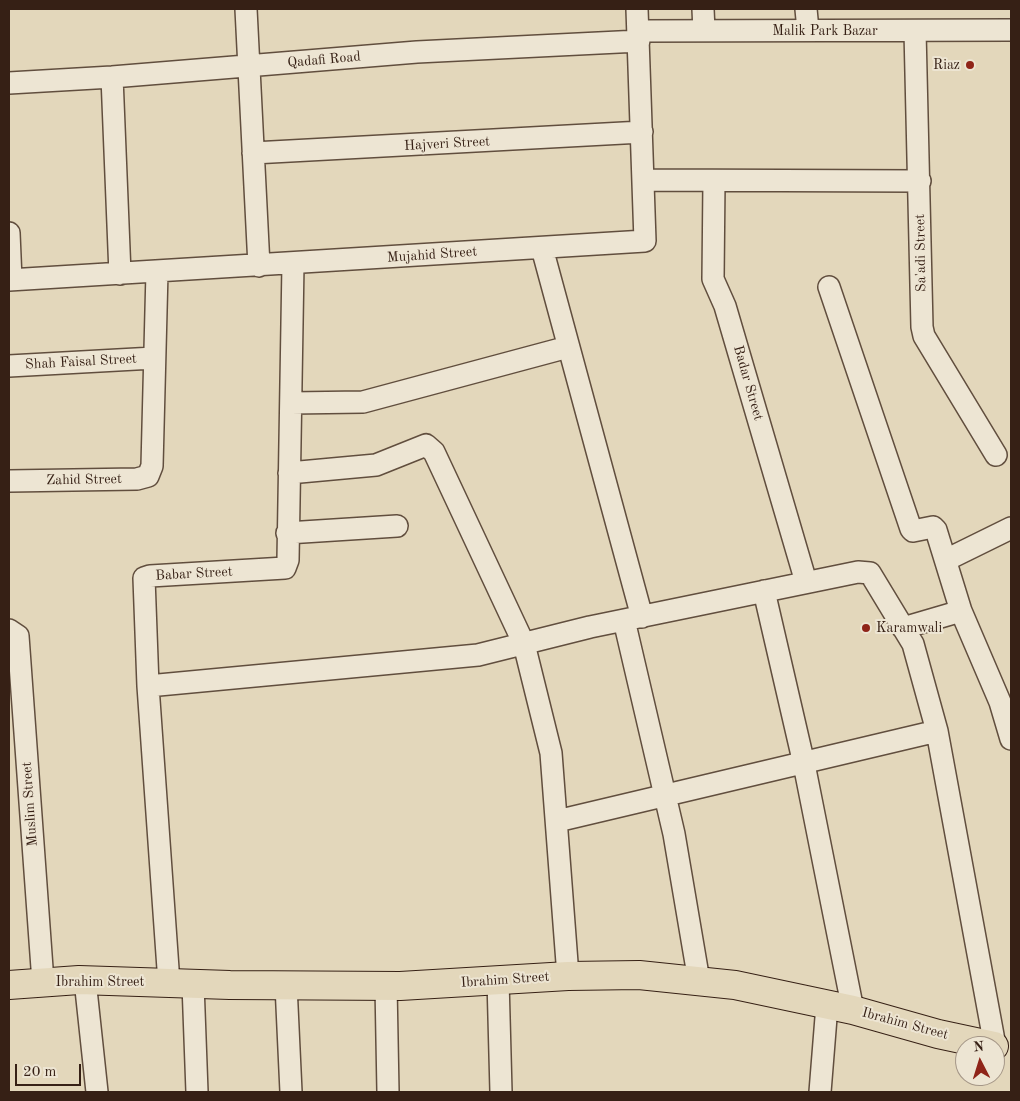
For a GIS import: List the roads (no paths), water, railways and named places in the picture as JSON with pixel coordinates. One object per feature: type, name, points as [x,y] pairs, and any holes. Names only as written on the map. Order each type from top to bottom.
[{"type":"main road","name":"Ibrahim Street","points":[[9,985],[85,980],[181,984],[386,986],[568,976],[638,975],[735,985],[840,1007],[955,1038]]},
{"type":"street","points":[[246,9],[258,266]]},
{"type":"street","name":"Mujahid Street","points":[[10,280],[644,241],[637,9]]},
{"type":"street","points":[[702,9],[704,31]]},
{"type":"street","points":[[806,9],[808,30]]},
{"type":"street","name":"Sa'adi Street","points":[[915,30],[922,327],[924,336],[996,454]]},
{"type":"street","name":"Malik Park Bazar","points":[[639,36],[704,31],[1011,30]]},
{"type":"street","name":"Qadafi Road","points":[[9,83],[112,77],[639,36]]},
{"type":"street","points":[[112,77],[120,274]]},
{"type":"street","name":"Hajveri Street","points":[[253,153],[642,132]]},
{"type":"street","points":[[643,180],[920,181]]},
{"type":"street","name":"Badar Street","points":[[714,181],[713,278],[725,306],[806,582]]},
{"type":"street","points":[[9,233],[10,280]]},
{"type":"street","points":[[542,248],[568,346],[633,618],[665,795],[674,834],[699,982]]},
{"type":"street","name":"Babar Street","points":[[197,1092],[181,984],[148,686],[144,578],[150,576],[285,568],[288,560],[293,264]]},
{"type":"street","points":[[154,358],[158,272]]},
{"type":"street","points":[[830,287],[911,528],[914,531],[933,527],[936,530],[961,611],[1006,703],[1011,739]]},
{"type":"street","points":[[291,403],[363,402],[568,346]]},
{"type":"street","name":"Shah Faisal Street","points":[[9,366],[154,358]]},
{"type":"street","name":"Zahid Street","points":[[9,481],[138,480],[148,476],[152,466],[154,358]]},
{"type":"street","points":[[289,473],[376,465],[426,445],[434,452],[524,644],[551,753],[568,976]]},
{"type":"street","points":[[287,533],[397,526]]},
{"type":"street","points":[[946,560],[1011,528]]},
{"type":"street","points":[[148,686],[478,655],[633,618],[858,572],[870,573],[913,644],[937,731],[993,1036]]},
{"type":"street","points":[[764,591],[804,764],[840,1007],[820,1092]]},
{"type":"street","points":[[904,628],[961,611]]},
{"type":"street","name":"Muslim Street","points":[[9,630],[18,636],[43,982]]},
{"type":"street","points":[[557,821],[937,731]]},
{"type":"street","points":[[85,980],[96,1092]]},
{"type":"street","points":[[498,980],[501,1092]]},
{"type":"street","points":[[286,985],[291,1092]]},
{"type":"street","points":[[386,986],[388,1092]]},
{"type":"place","name":"Riaz","points":[[970,65]]},
{"type":"place","name":"Karamwali","points":[[866,628]]}]
